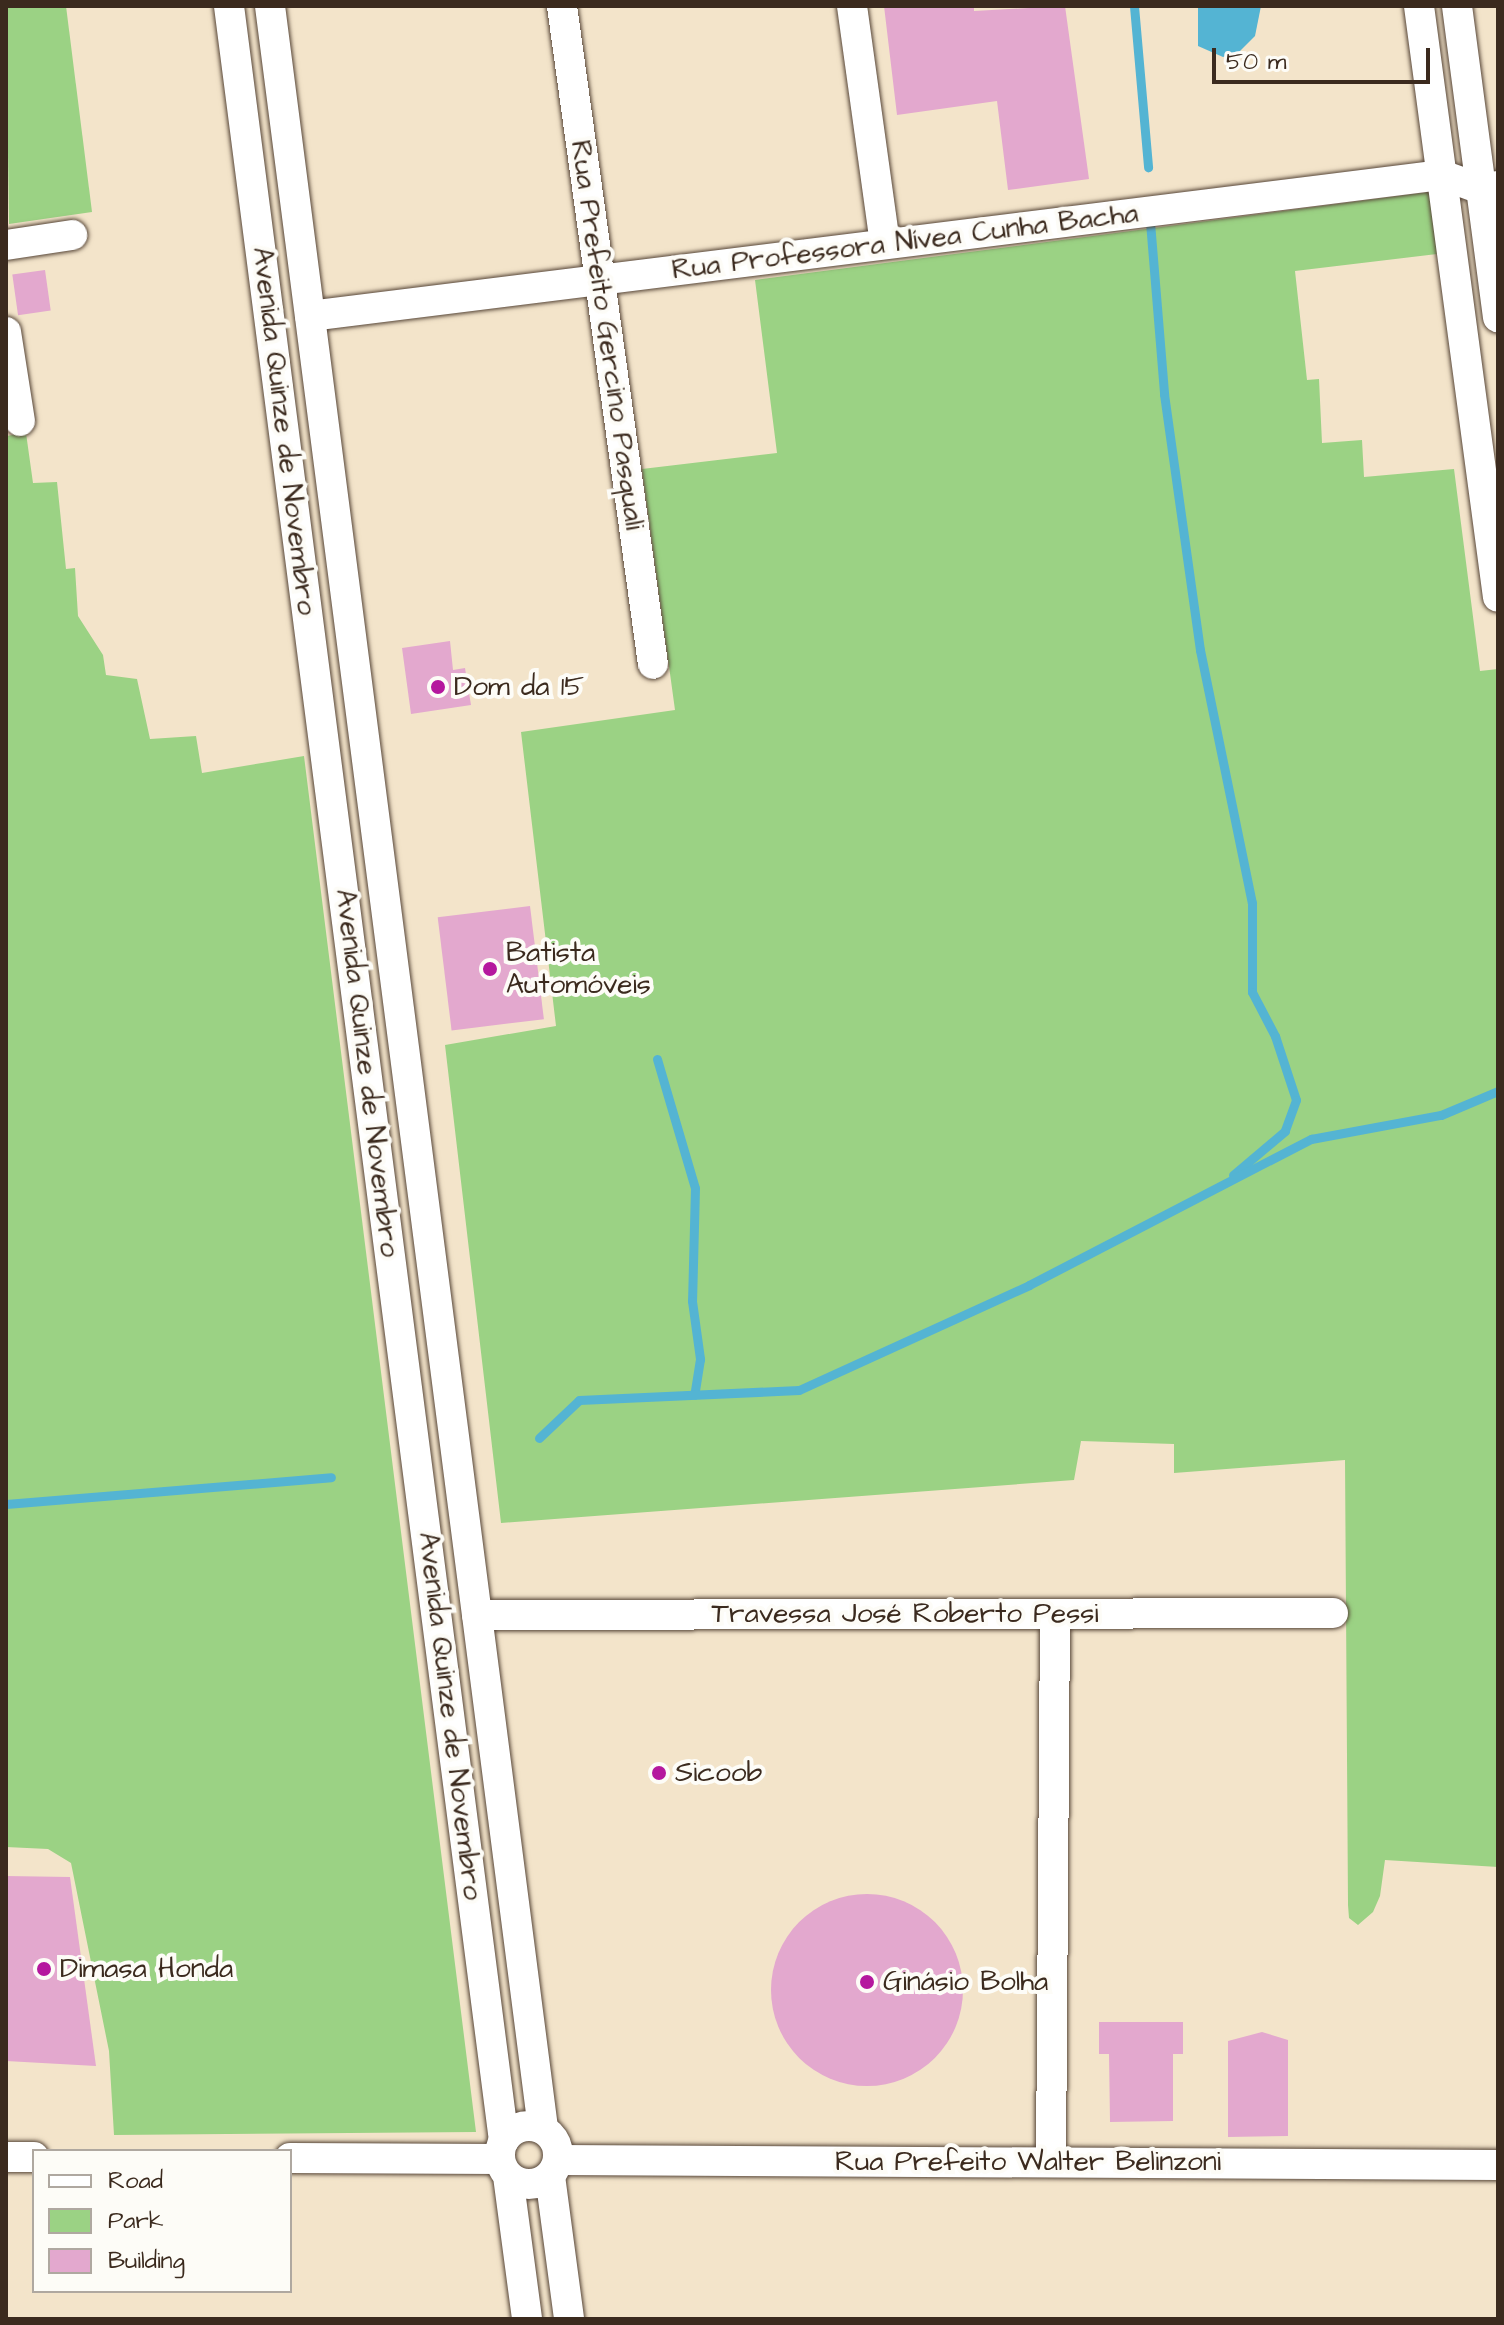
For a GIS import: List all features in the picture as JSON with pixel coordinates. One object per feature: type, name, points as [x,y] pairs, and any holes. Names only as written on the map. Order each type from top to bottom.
[{"type":"street","name":"Avenida Quinze de Novembro","points":[[229,6],[527,2319]]},
{"type":"street","name":"Avenida Quinze de Novembro","points":[[270,6],[543,2129]]},
{"type":"street","name":"Rua Prefeito Gercino Pasquali","points":[[562,6],[653,664]]},
{"type":"street","points":[[852,6],[885,244]]},
{"type":"street","points":[[1419,6],[1498,597]]},
{"type":"street","points":[[1457,6],[1490,187],[1498,317]]},
{"type":"street","name":"Rua Professora Nívea Cunha Bacha","points":[[310,316],[1442,175],[1490,187]]},
{"type":"street","points":[[6,245],[72,235]]},
{"type":"street","points":[[6,332],[20,421]]},
{"type":"street","name":"Travessa José Roberto Pessi","points":[[477,1615],[1333,1613]]},
{"type":"street","points":[[1051,2162],[1055,1614]]},
{"type":"street","points":[[504,2159],[517,2129],[543,2129],[556,2142],[554,2168],[569,2319]]},
{"type":"street","points":[[6,2157],[32,2157]]},
{"type":"street","points":[[292,2158],[504,2159]]},
{"type":"street","points":[[504,2159],[524,2185],[554,2168]]},
{"type":"street","name":"Rua Prefeito Walter Belinzoni","points":[[554,2168],[1051,2162],[1498,2165]]},
{"type":"green space","points":[[6,6],[66,6],[92,212],[9,224]]},
{"type":"green space","points":[[1429,192],[1437,254],[1295,271],[1307,380],[1319,379],[1322,443],[1362,440],[1364,477],[1454,469],[1480,671],[1498,669],[1498,1867],[1385,1860],[1380,1896],[1373,1912],[1358,1925],[1349,1918],[1348,1905],[1345,1460],[1174,1473],[1174,1444],[1081,1441],[1074,1480],[501,1523],[445,1045],[556,1026],[521,732],[675,710],[642,469],[777,453],[755,280]]},
{"type":"green space","points":[[26,433],[33,483],[57,482],[66,569],[75,568],[78,616],[103,655],[106,675],[137,679],[150,739],[196,736],[202,773],[304,756],[476,2132],[114,2135],[109,2051],[71,1863],[48,1849],[6,1847],[6,436]]},
{"type":"water","points":[[1198,6],[1261,6],[1255,36],[1239,52],[1223,57],[1198,46]]},
{"type":"building","points":[[884,6],[974,6],[974,11],[1065,6],[1089,179],[1008,190],[997,101],[897,115]]},
{"type":"building","points":[[45,270],[51,311],[18,315],[12,275]]},
{"type":"building","name":"Dom da 15","points":[[450,641],[453,670],[465,668],[471,705],[411,714],[402,648]]},
{"type":"building","name":"Batista Automóveis","points":[[530,906],[544,1019],[452,1030],[438,917]]},
{"type":"building","name":"Dimasa Honda","points":[[6,1876],[70,1877],[96,2066],[6,2061]]},
{"type":"building","name":"Ginásio Bolha","points":[[867,1894],[904,1901],[935,1922],[956,1953],[963,1990],[956,2027],[935,2058],[904,2079],[867,2086],[830,2079],[799,2058],[778,2027],[771,1990],[778,1953],[799,1922],[830,1901]]},
{"type":"building","points":[[1099,2022],[1183,2022],[1183,2054],[1173,2054],[1173,2121],[1110,2122],[1109,2054],[1099,2054]]},
{"type":"building","points":[[1262,2032],[1288,2040],[1288,2136],[1228,2137],[1228,2041]]},
{"type":"waterway","points":[[1134,6],[1148,167]]},
{"type":"waterway","points":[[1150,222],[1164,394],[1200,650],[1252,903],[1252,992],[1275,1036],[1296,1100],[1285,1131],[1233,1175]]},
{"type":"waterway","points":[[657,1059],[695,1188],[692,1301],[700,1359],[694,1395]]},
{"type":"waterway","points":[[539,1438],[579,1400],[799,1390],[1029,1285],[1311,1139],[1441,1115],[1498,1091]]},
{"type":"waterway","points":[[6,1504],[331,1477]]},
{"type":"place","name":"Dom da 15","points":[[438,687]]},
{"type":"place","name":"Batista Automóveis","points":[[490,969]]},
{"type":"place","name":"Sicoob","points":[[659,1773]]},
{"type":"place","name":"Dimasa Honda","points":[[44,1969]]},
{"type":"place","name":"Ginásio Bolha","points":[[867,1982]]}]
